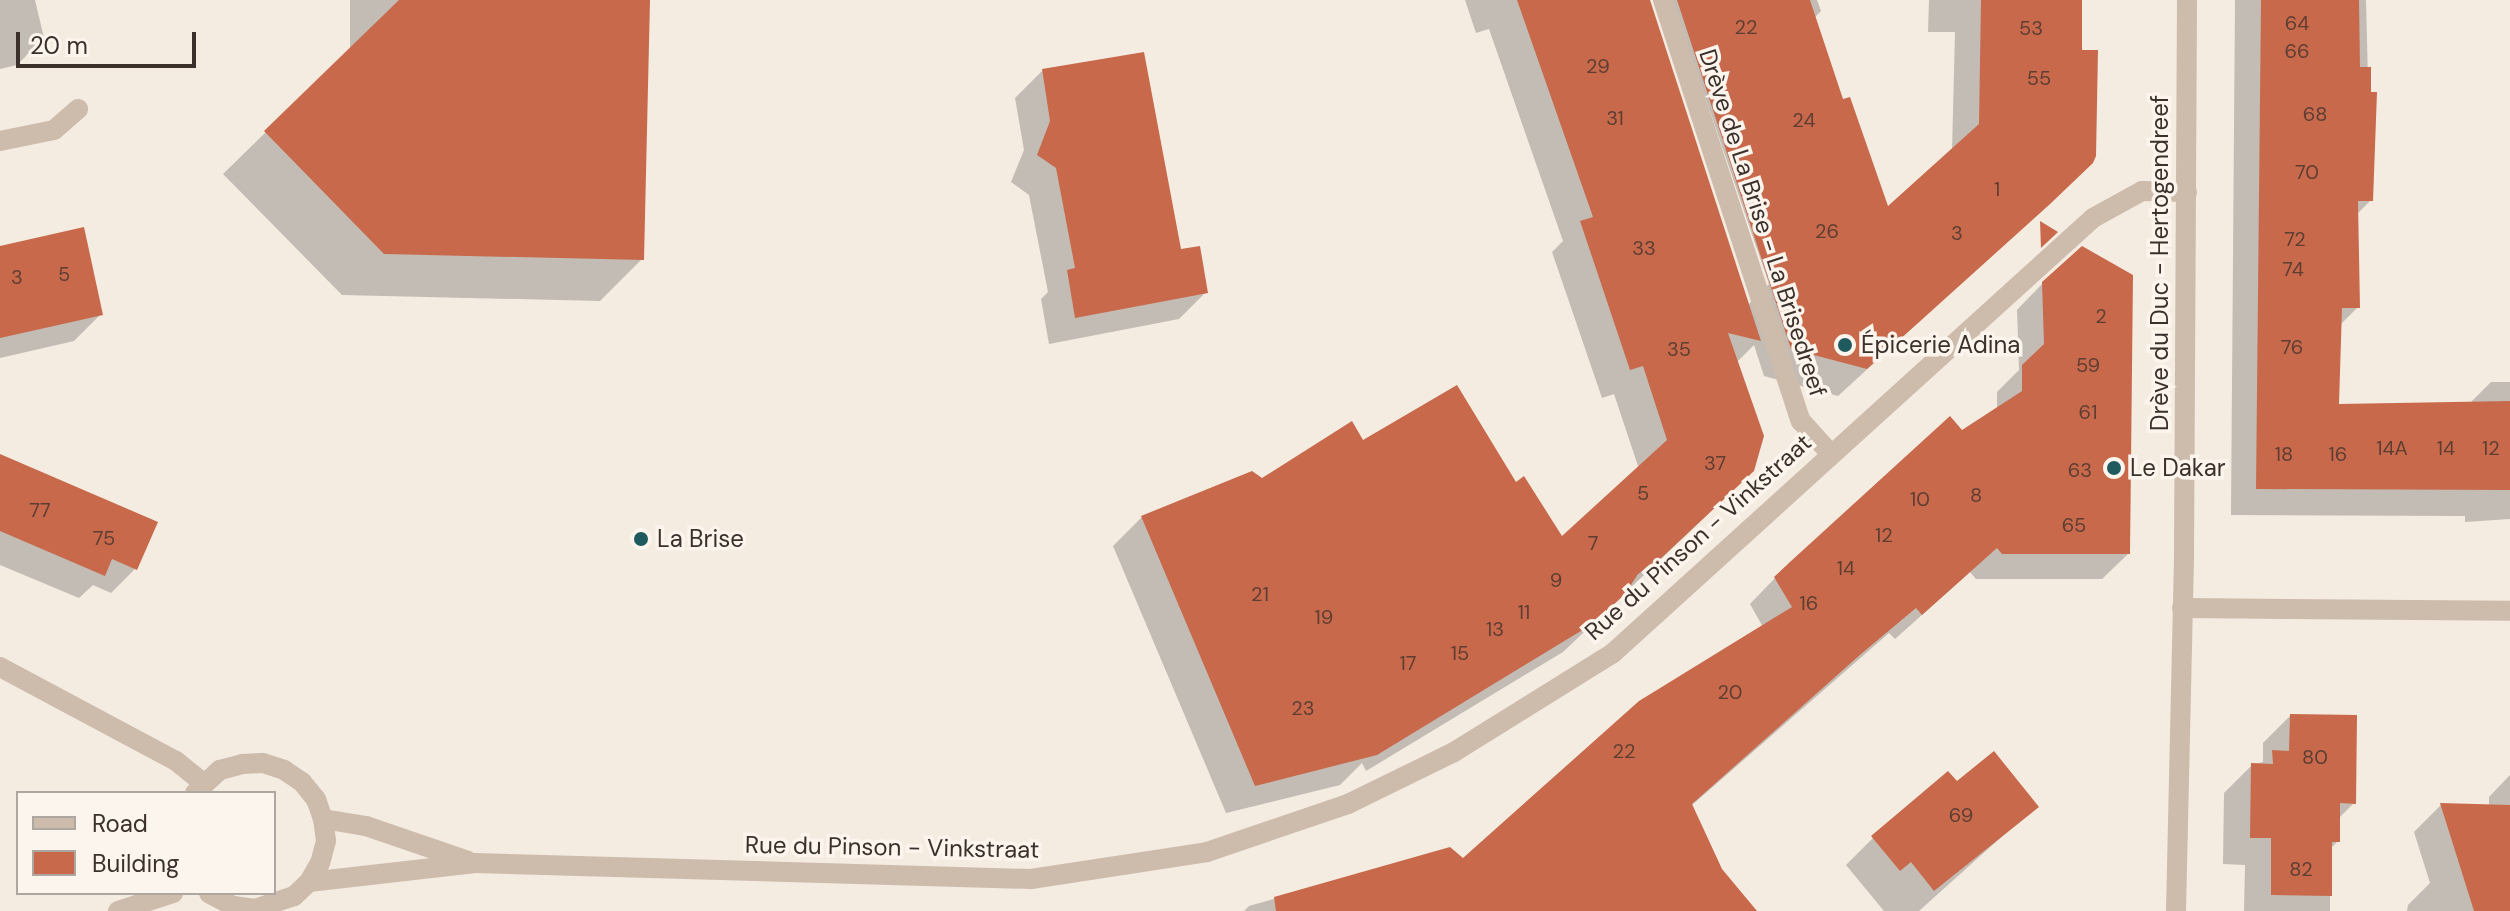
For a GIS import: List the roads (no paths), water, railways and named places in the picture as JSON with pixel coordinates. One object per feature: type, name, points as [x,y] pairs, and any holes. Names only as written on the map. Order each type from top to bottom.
[{"type":"street","name":"Drève de La Brise - La Brisedreef","points":[[1663,0],[1801,421],[1830,453]]},
{"type":"street","name":"Drève du Duc - Hertogendreef","points":[[2176,911],[2187,0]]},
{"type":"street","points":[[0,141],[54,130],[78,109]]},
{"type":"street","name":"Rue du Pinson - Vinkstraat","points":[[309,882],[475,863],[1031,879],[1207,852],[1348,804],[1454,752],[1613,653],[1830,453],[2093,218],[2142,191],[2187,192]]},
{"type":"street","points":[[2182,608],[2510,611]]},
{"type":"street","points":[[0,667],[176,761],[199,788],[220,770],[242,764],[263,763],[284,770],[302,782],[316,799],[326,841],[320,863],[309,882],[294,896],[255,910],[233,906],[213,895]]},
{"type":"street","name":"Rue du Pinson - Vinkstraat","points":[[323,819],[366,826],[475,863]]},
{"type":"street","points":[[118,911],[169,895]]},
{"type":"place","name":"Épicerie Adina","points":[[1845,345]]},
{"type":"place","name":"Le Dakar","points":[[2114,468]]},
{"type":"place","name":"La Brise","points":[[641,539]]}]
